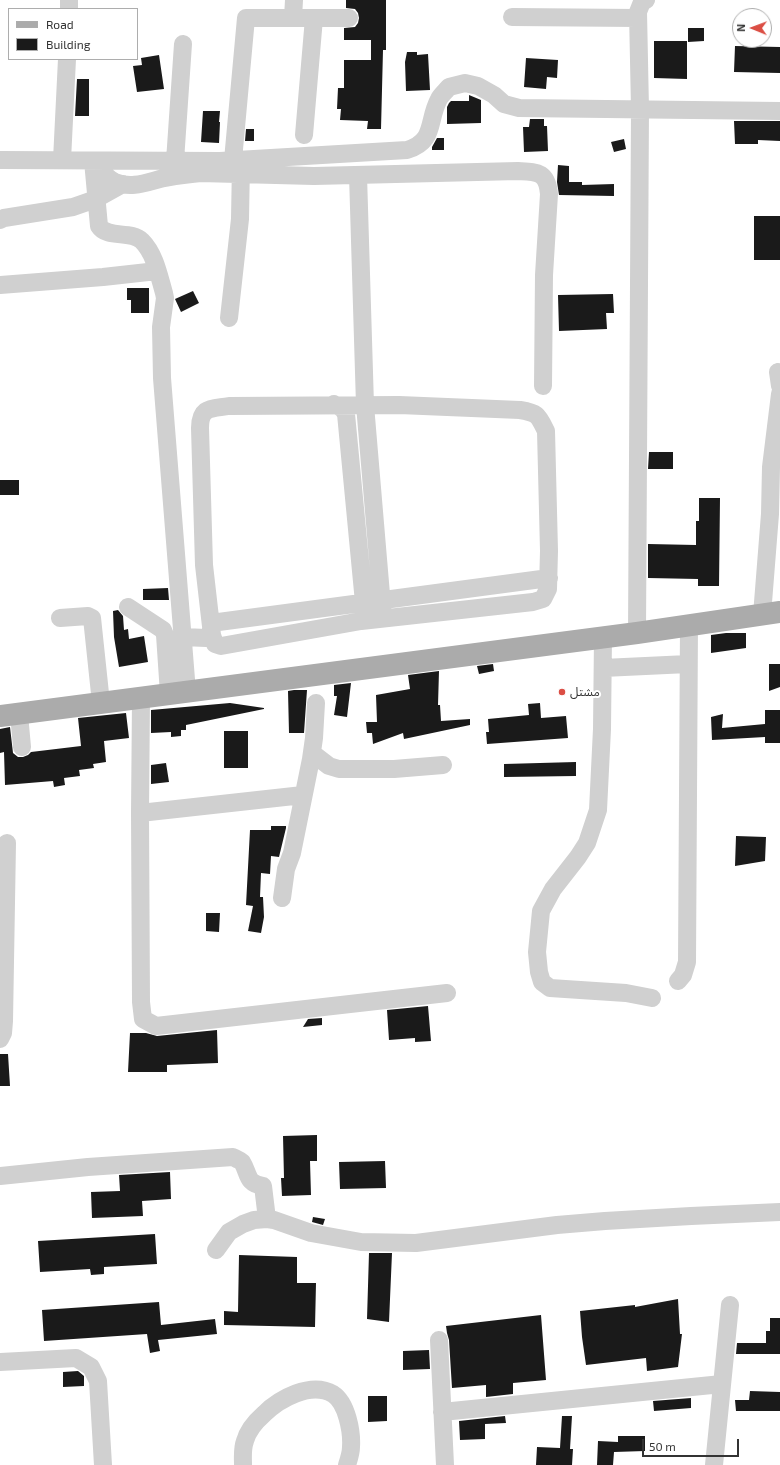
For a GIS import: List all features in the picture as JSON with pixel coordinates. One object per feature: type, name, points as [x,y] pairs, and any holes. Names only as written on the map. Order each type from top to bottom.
[{"type":"main road","points":[[10,715],[637,633],[771,613]]},
{"type":"street","points":[[293,18],[294,0]]},
{"type":"street","points":[[637,633],[640,109],[638,12],[642,2],[646,0]]},
{"type":"street","points":[[512,17],[638,18]]},
{"type":"street","points":[[229,318],[240,219],[239,165],[246,18],[349,18]]},
{"type":"street","points":[[304,135],[314,18]]},
{"type":"street","points":[[183,44],[178,161],[186,169],[192,172],[200,173]]},
{"type":"street","points":[[62,160],[66,60]]},
{"type":"street","points":[[92,161],[114,181],[123,184],[139,185],[161,179],[239,165],[412,149],[418,147],[427,138],[439,100],[449,87],[466,83],[478,86],[494,95],[504,104],[519,108],[780,111]]},
{"type":"street","points":[[0,160],[178,161],[358,175],[518,171],[535,172],[545,178],[548,184],[549,194],[544,275],[543,386]]},
{"type":"street","points":[[92,161],[99,226],[101,230],[106,233],[129,235],[141,240],[151,254],[164,293],[161,327],[162,378],[183,637],[178,693]]},
{"type":"street","points":[[358,175],[365,404],[381,600],[374,619]]},
{"type":"street","points":[[0,220],[4,218],[73,207],[96,199],[123,184]]},
{"type":"street","points":[[0,285],[157,271]]},
{"type":"street","points":[[771,613],[771,467],[780,394]]},
{"type":"street","points":[[334,404],[343,409],[346,414],[364,602],[374,619]]},
{"type":"street","points":[[334,404],[399,405],[520,410],[533,412],[539,418],[546,431],[549,551],[547,593],[543,599],[533,602],[374,619],[221,646],[215,644],[211,629],[204,565],[200,419],[203,413],[210,409],[230,406],[334,404]]},
{"type":"street","points":[[211,629],[364,602],[548,578]]},
{"type":"street","points":[[128,607],[163,630],[178,693]]},
{"type":"street","points":[[60,618],[88,616],[92,618],[101,703]]},
{"type":"street","points":[[678,980],[683,975],[687,962],[688,625]]},
{"type":"street","points":[[183,637],[206,638],[211,629]]},
{"type":"street","points":[[603,637],[598,810],[587,843],[575,862],[553,889],[541,911],[537,952],[539,972],[542,982],[550,988],[626,993],[652,998]]},
{"type":"street","points":[[603,668],[688,664]]},
{"type":"street","points":[[141,698],[141,1002],[143,1019],[156,1026],[447,993]]},
{"type":"street","points":[[282,898],[286,869],[292,853],[312,753],[316,703]]},
{"type":"street","points":[[10,715],[22,747]]},
{"type":"street","points":[[312,753],[329,766],[339,769],[394,769],[443,765]]},
{"type":"street","points":[[140,813],[303,795]]},
{"type":"street","points":[[0,1038],[3,1033],[4,1021],[7,843]]},
{"type":"street","points":[[0,1176],[88,1167],[233,1157],[241,1161],[251,1181],[258,1186],[263,1186],[267,1219]]},
{"type":"street","points":[[216,1250],[229,1232],[254,1220],[267,1219],[311,1233],[361,1242],[416,1243],[557,1225],[780,1212]]},
{"type":"street","points":[[714,1465],[730,1305]]},
{"type":"street","points":[[440,1340],[445,1465]]},
{"type":"street","points":[[0,1362],[76,1358],[91,1367],[98,1381],[103,1465]]},
{"type":"street","points":[[442,1412],[722,1384]]},
{"type":"street","points":[[243,1465],[243,1450],[245,1441],[249,1431],[258,1420],[273,1405],[286,1397],[299,1392],[315,1390],[325,1391],[334,1395],[343,1406],[351,1435],[351,1449],[347,1465]]},
{"type":"building","points":[[346,0],[386,0],[386,50],[383,50],[381,129],[367,129],[368,121],[340,120],[341,109],[337,109],[338,88],[344,88],[344,60],[371,60],[371,40],[344,40],[344,28],[355,27],[359,18],[355,9],[346,8]]},
{"type":"building","points":[[688,28],[704,28],[704,41],[688,42]]},
{"type":"building","points":[[654,41],[687,41],[687,79],[654,78]]},
{"type":"building","points":[[780,47],[780,73],[734,72],[735,48]]},
{"type":"building","points":[[407,52],[417,52],[417,55],[428,54],[430,90],[406,91],[405,62]]},
{"type":"building","points":[[159,55],[164,89],[137,92],[133,66],[142,65],[141,58]]},
{"type":"building","points":[[526,58],[558,60],[557,78],[547,77],[546,89],[524,87]]},
{"type":"building","points":[[77,79],[89,79],[89,116],[75,116]]},
{"type":"building","points":[[469,95],[481,100],[481,123],[447,124],[447,107],[449,103],[451,101],[469,101]]},
{"type":"building","points":[[203,111],[220,111],[219,143],[201,142]]},
{"type":"building","points":[[530,119],[544,119],[544,126],[547,126],[548,151],[524,152],[523,127],[529,127]]},
{"type":"building","points":[[734,121],[780,121],[780,141],[758,140],[758,144],[735,144]]},
{"type":"building","points":[[246,129],[254,129],[254,141],[245,141]]},
{"type":"building","points":[[437,138],[444,138],[444,150],[432,150]]},
{"type":"building","points":[[624,139],[626,149],[614,152],[611,142]]},
{"type":"building","points":[[558,165],[569,166],[569,182],[582,182],[582,185],[614,184],[614,196],[559,195],[557,182]]},
{"type":"building","points":[[754,216],[780,216],[780,260],[754,260]]},
{"type":"building","points":[[127,288],[149,288],[149,313],[131,313],[131,300],[127,300]]},
{"type":"building","points":[[193,291],[199,303],[181,312],[175,299]]},
{"type":"building","points":[[613,294],[614,313],[606,313],[607,329],[559,331],[558,295]]},
{"type":"building","points":[[649,452],[673,452],[673,469],[648,469]]},
{"type":"building","points":[[0,480],[19,480],[19,495],[0,495]]},
{"type":"building","points":[[699,498],[720,498],[719,586],[698,586],[698,579],[648,578],[648,544],[696,545],[696,521],[699,521]]},
{"type":"building","points":[[168,588],[169,600],[143,600],[143,589]]},
{"type":"building","points":[[118,610],[123,616],[124,630],[128,629],[129,639],[144,636],[148,662],[119,667],[114,637],[113,611]]},
{"type":"building","points":[[746,633],[746,648],[711,653],[711,635]]},
{"type":"building","points":[[493,664],[494,671],[479,674],[477,666]]},
{"type":"building","points":[[769,664],[780,664],[780,687],[769,691]]},
{"type":"building","points":[[439,671],[438,705],[440,705],[441,721],[470,719],[470,725],[404,739],[403,733],[373,744],[372,733],[367,733],[366,722],[377,722],[376,695],[410,689],[408,675]]},
{"type":"building","points":[[351,683],[347,717],[334,715],[337,696],[334,696],[334,685]]},
{"type":"building","points":[[307,690],[304,733],[289,733],[288,691]]},
{"type":"building","points":[[230,703],[264,709],[186,725],[186,730],[181,730],[181,736],[171,737],[171,732],[151,733],[151,710]]},
{"type":"building","points":[[540,703],[541,718],[566,716],[568,738],[487,744],[486,732],[489,732],[488,719],[529,715],[528,704]]},
{"type":"building","points":[[765,710],[780,710],[780,743],[765,743],[765,737],[712,740],[711,717],[723,714],[722,728],[765,724]]},
{"type":"building","points":[[126,713],[129,738],[104,741],[106,762],[93,764],[94,768],[79,770],[80,776],[64,778],[65,785],[54,787],[53,781],[5,785],[4,752],[0,753],[0,729],[10,727],[13,753],[18,757],[23,757],[31,752],[81,746],[78,718]]},
{"type":"building","points":[[224,731],[248,731],[248,768],[224,768]]},
{"type":"building","points":[[576,762],[576,776],[504,777],[504,764]]},
{"type":"building","points":[[166,763],[169,782],[151,784],[151,765]]},
{"type":"building","points":[[271,826],[286,826],[286,828],[279,857],[271,856],[270,874],[261,873],[260,897],[263,897],[264,917],[261,933],[248,931],[253,906],[246,905],[250,830],[271,830]]},
{"type":"building","points":[[736,836],[766,837],[765,861],[735,866]]},
{"type":"building","points":[[206,913],[220,913],[219,932],[206,931]]},
{"type":"building","points":[[428,1006],[431,1041],[415,1042],[415,1038],[389,1040],[387,1010]]},
{"type":"building","points":[[322,1018],[322,1025],[303,1027],[308,1019]]},
{"type":"building","points":[[217,1030],[218,1063],[167,1065],[167,1072],[128,1072],[130,1033],[146,1033],[157,1036]]},
{"type":"building","points":[[0,1054],[8,1054],[10,1086],[0,1086]]},
{"type":"building","points":[[317,1135],[317,1161],[310,1161],[311,1195],[282,1196],[281,1178],[284,1178],[283,1136]]},
{"type":"building","points":[[385,1161],[386,1188],[340,1189],[339,1162]]},
{"type":"building","points":[[170,1172],[171,1199],[142,1201],[143,1216],[92,1218],[91,1192],[120,1191],[119,1175]]},
{"type":"building","points":[[313,1217],[325,1219],[323,1225],[312,1222]]},
{"type":"building","points":[[155,1234],[157,1264],[104,1267],[104,1274],[91,1275],[90,1269],[40,1272],[38,1241]]},
{"type":"building","points":[[369,1253],[392,1253],[389,1322],[367,1319]]},
{"type":"building","points":[[239,1255],[297,1257],[297,1283],[316,1283],[315,1327],[224,1325],[224,1311],[238,1312]]},
{"type":"building","points":[[678,1299],[680,1334],[682,1334],[678,1367],[647,1371],[646,1358],[586,1365],[580,1311],[635,1305],[635,1307]]},
{"type":"building","points":[[159,1302],[161,1325],[215,1319],[217,1334],[158,1340],[160,1351],[150,1353],[147,1334],[44,1341],[42,1310]]},
{"type":"building","points":[[541,1315],[546,1380],[513,1383],[513,1394],[486,1397],[486,1385],[452,1388],[449,1340],[446,1326]]},
{"type":"building","points":[[770,1318],[780,1318],[780,1354],[736,1354],[737,1343],[766,1343],[766,1331],[770,1331]]},
{"type":"building","points":[[429,1350],[430,1369],[403,1370],[403,1351]]},
{"type":"building","points":[[78,1371],[84,1376],[84,1386],[63,1387],[63,1372]]},
{"type":"building","points":[[750,1391],[780,1392],[780,1411],[736,1411],[735,1400],[749,1400]]},
{"type":"building","points":[[368,1396],[387,1396],[387,1421],[368,1422]]},
{"type":"building","points":[[691,1398],[691,1408],[654,1411],[653,1401]]},
{"type":"building","points":[[505,1416],[506,1423],[485,1424],[485,1439],[460,1440],[459,1421]]},
{"type":"building","points":[[562,1416],[572,1416],[570,1449],[573,1449],[572,1465],[536,1465],[537,1447],[560,1448]]},
{"type":"building","points":[[618,1436],[645,1436],[645,1451],[614,1452],[613,1465],[597,1465],[598,1441],[618,1442]]},
{"type":"place","name":"مشتل","points":[[562,692]]}]
